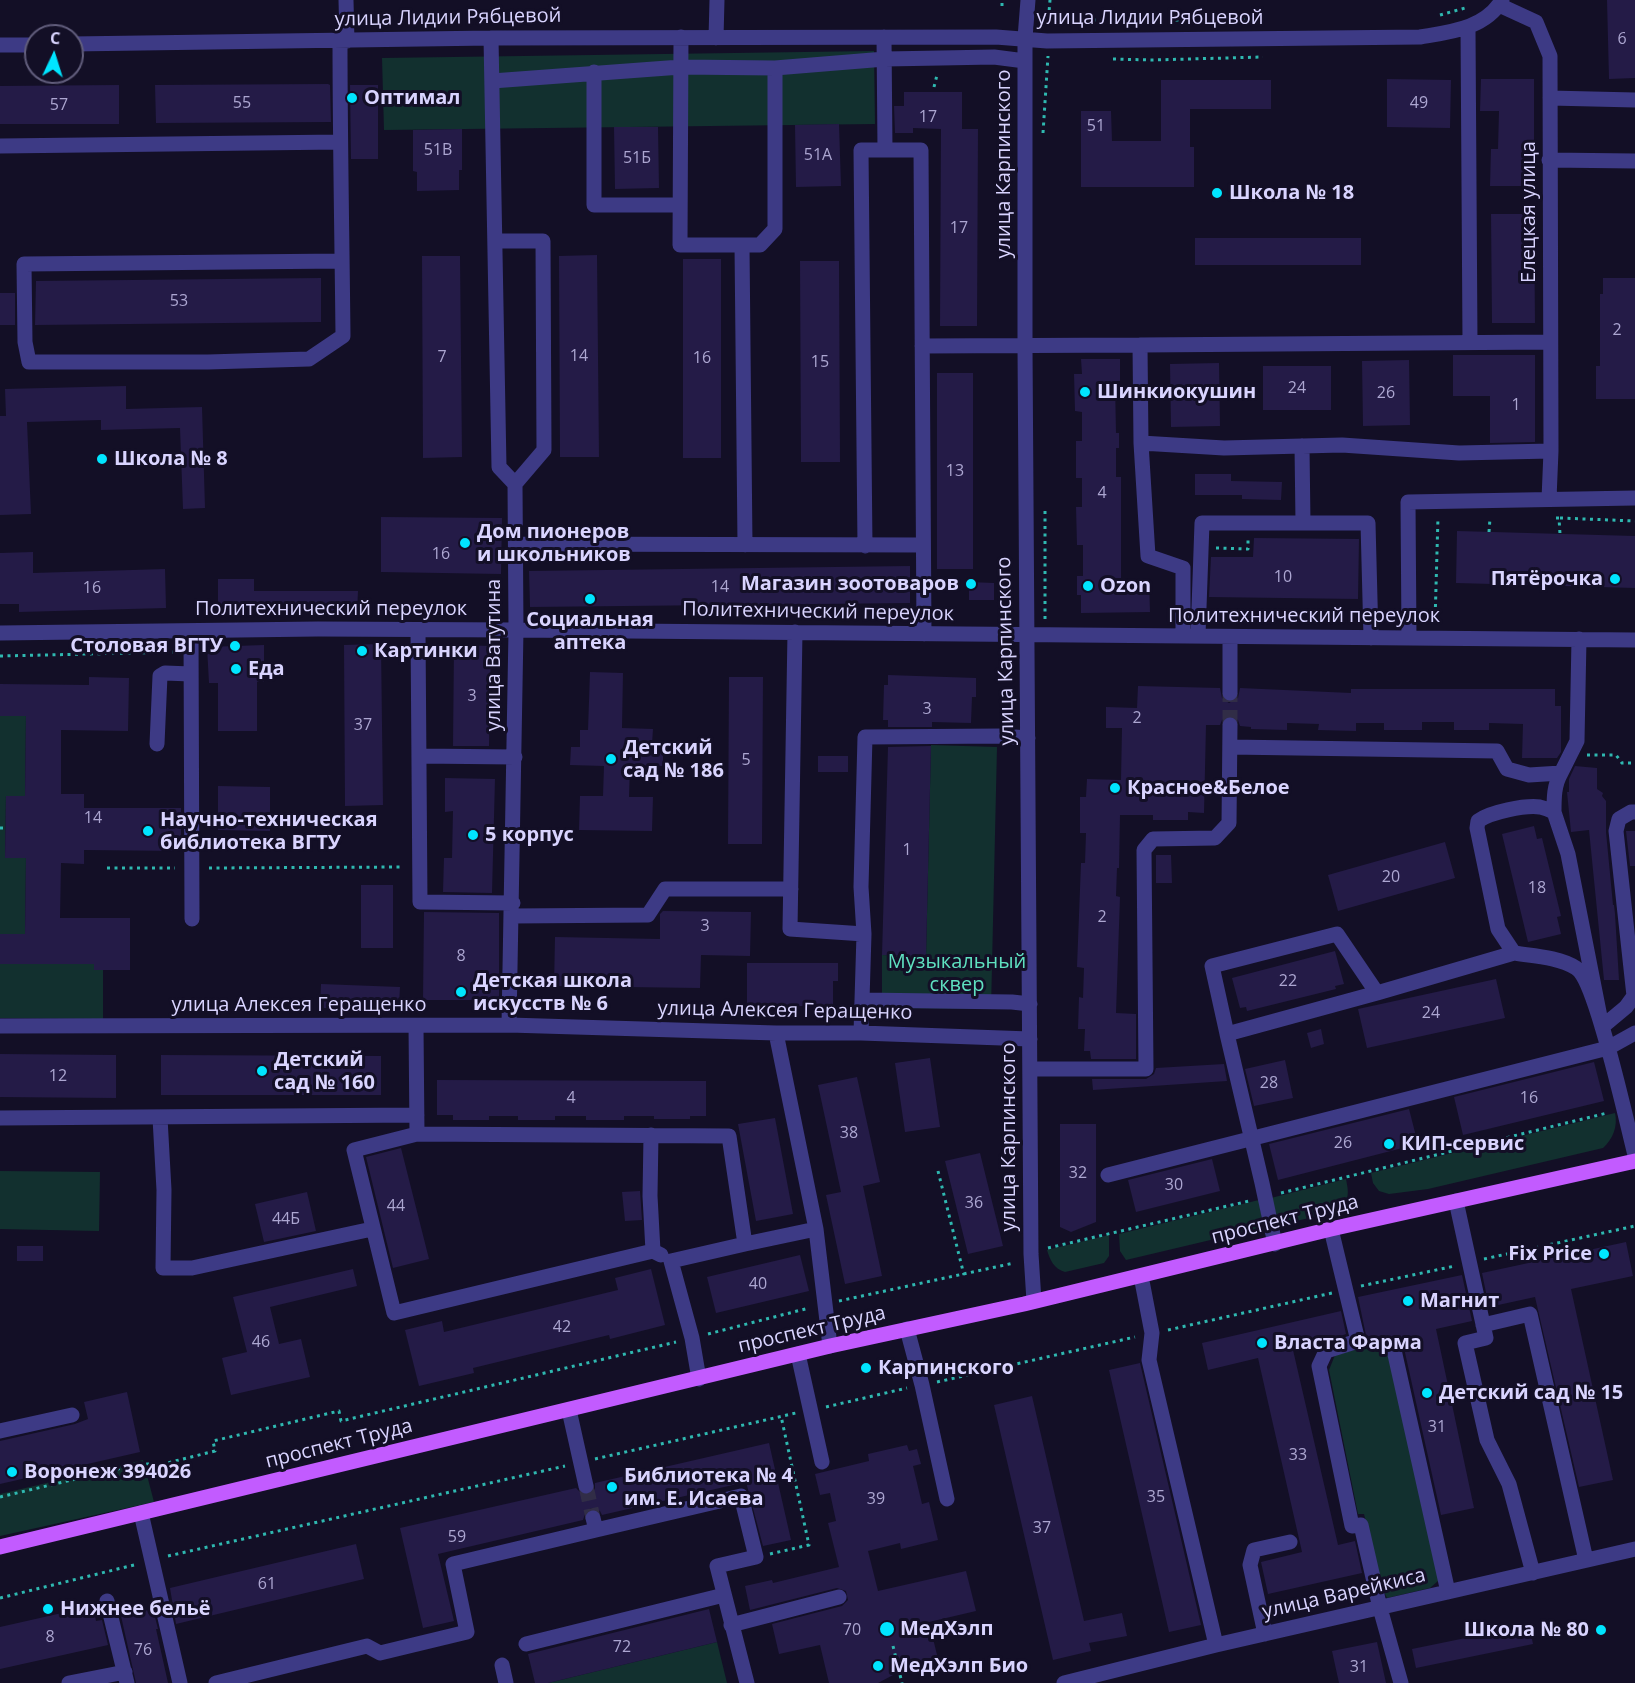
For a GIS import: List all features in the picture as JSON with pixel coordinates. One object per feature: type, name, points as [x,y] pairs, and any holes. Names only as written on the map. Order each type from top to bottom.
[{"type":"main road","name":"проспект Труда","points":[[0,1547],[830,1346],[1034,1301],[1331,1229],[1635,1161]]},
{"type":"street","points":[[342,261],[24,264],[25,342],[29,362],[208,362],[309,359],[343,336],[342,261],[340,142],[346,0]]},
{"type":"street","points":[[716,38],[717,0]]},
{"type":"street","name":"улица Карпинского","points":[[1028,0],[1025,38],[1025,347],[1031,1254],[1034,1301]]},
{"type":"street","name":"улица Лидии Рябцевой","points":[[84,44],[491,38],[884,37],[1025,38],[1047,41],[1420,37],[1468,28],[1500,2]]},
{"type":"street","name":"Елецкая улица","points":[[1500,2],[1536,22],[1550,56],[1551,451],[1549,500]]},
{"type":"street","points":[[1468,28],[1470,342]]},
{"type":"street","points":[[884,37],[885,150]]},
{"type":"street","points":[[491,38],[499,467],[515,484],[544,450],[543,241],[495,241]]},
{"type":"street","points":[[681,38],[680,245],[760,245],[776,229],[775,68]]},
{"type":"street","points":[[0,45],[24,45]]},
{"type":"street","points":[[492,81],[681,67],[775,68],[885,59],[994,57],[1025,61]]},
{"type":"street","points":[[594,72],[594,205],[680,205]]},
{"type":"street","points":[[1550,98],[1635,100]]},
{"type":"street","points":[[0,146],[340,142]]},
{"type":"street","points":[[865,546],[861,150],[921,150],[924,633]]},
{"type":"street","points":[[1549,160],[1635,161]]},
{"type":"street","points":[[742,245],[745,545]]},
{"type":"street","points":[[922,346],[1550,342]]},
{"type":"street","points":[[1140,345],[1141,443],[1148,556],[1183,568],[1183,636]]},
{"type":"street","points":[[1141,443],[1224,448],[1342,445],[1459,453],[1551,451]]},
{"type":"street","points":[[1302,446],[1303,523]]},
{"type":"street","name":"улица Ватутина","points":[[509,1025],[515,757],[515,484]]},
{"type":"street","points":[[1409,638],[1408,502],[1635,498]]},
{"type":"street","points":[[1198,636],[1202,523],[1368,523],[1371,638]]},
{"type":"street","points":[[516,544],[923,546]]},
{"type":"street","points":[[418,630],[420,902],[648,915],[664,888],[791,889]]},
{"type":"street","name":"Политехнический переулок","points":[[0,633],[516,630],[1635,640]]},
{"type":"street","points":[[190,631],[192,919]]},
{"type":"street","points":[[795,632],[790,929],[864,934]]},
{"type":"street","points":[[1230,637],[1230,693]]},
{"type":"street","points":[[1533,808],[1548,797],[1577,741],[1579,639]]},
{"type":"street","points":[[158,744],[160,676],[165,673],[191,674]]},
{"type":"street","points":[[1030,1070],[1146,1069],[1144,850],[1153,839],[1215,838],[1229,823],[1230,725]]},
{"type":"street","points":[[861,1032],[864,934],[861,887],[865,737],[1001,736],[1028,738]]},
{"type":"street","points":[[1230,747],[1497,750],[1507,769],[1529,776],[1559,776]]},
{"type":"street","points":[[420,756],[515,757]]},
{"type":"street","points":[[1559,776],[1554,812],[1568,854],[1602,1027]]},
{"type":"street","points":[[1514,952],[1498,929],[1477,828],[1478,821],[1484,816],[1539,807],[1554,812]]},
{"type":"street","points":[[1602,1027],[1626,1007],[1634,996],[1628,879],[1616,831],[1619,819],[1630,812],[1635,812]]},
{"type":"street","points":[[1275,1244],[1212,966],[1337,934],[1377,993]]},
{"type":"street","points":[[1227,1034],[1514,952],[1562,962],[1578,969],[1587,981],[1608,1048],[1635,1155]]},
{"type":"street","points":[[861,1000],[1030,1004]]},
{"type":"street","name":"улица Алексея Геращенко","points":[[0,1026],[509,1025],[776,1033],[861,1032],[1029,1039]]},
{"type":"street","points":[[416,1026],[417,1134]]},
{"type":"street","points":[[776,1033],[816,1229],[830,1346]]},
{"type":"street","points":[[1108,1175],[1608,1048],[1635,1034]]},
{"type":"street","points":[[0,1118],[417,1115]]},
{"type":"street","points":[[160,1118],[164,1190],[163,1268],[192,1268],[372,1228]]},
{"type":"street","points":[[745,1244],[729,1136],[417,1134],[354,1150],[394,1313],[653,1251],[671,1260],[816,1229]]},
{"type":"street","points":[[651,1135],[650,1196],[653,1251]]},
{"type":"street","points":[[1456,1201],[1486,1338],[1465,1343],[1487,1440],[1509,1484],[1533,1573]]},
{"type":"street","points":[[1331,1229],[1358,1341],[1326,1351],[1319,1366],[1352,1526],[1361,1525],[1380,1608],[1401,1683]]},
{"type":"street","points":[[671,1260],[692,1338],[699,1379]]},
{"type":"street","points":[[1141,1276],[1152,1333],[1149,1360],[1216,1645]]},
{"type":"street","points":[[1483,1325],[1530,1314],[1586,1560]]},
{"type":"street","points":[[907,1329],[947,1499]]},
{"type":"street","points":[[1394,1350],[1448,1592]]},
{"type":"street","points":[[798,1354],[822,1462]]},
{"type":"street","points":[[569,1410],[586,1486]]},
{"type":"street","points":[[0,1431],[72,1415]]},
{"type":"street","points":[[216,1683],[368,1646],[380,1653],[467,1632],[453,1564],[594,1524],[741,1496],[756,1557],[717,1566],[747,1683]]},
{"type":"street","points":[[141,1513],[180,1683]]},
{"type":"street","points":[[1265,1634],[1250,1566],[1254,1550],[1290,1542]]},
{"type":"street","name":"улица Варейкиса","points":[[1064,1683],[1216,1645],[1635,1549]]},
{"type":"street","points":[[526,1644],[724,1595]]},
{"type":"street","points":[[731,1625],[839,1598]]},
{"type":"street","points":[[69,1683],[126,1678],[108,1600]]},
{"type":"street","points":[[502,1665],[507,1683]]},
{"type":"path","points":[[1002,0],[1002,6]]},
{"type":"path","points":[[1430,18],[1472,6]]},
{"type":"path","points":[[1048,20],[1263,20]]},
{"type":"path","points":[[1435,638],[1438,515]]},
{"type":"path","points":[[1489,532],[1490,516]]},
{"type":"path","points":[[1547,517],[1635,520]]},
{"type":"path","points":[[1558,518],[1560,534]]},
{"type":"path","points":[[1206,547],[1248,549],[1248,532]]},
{"type":"path","points":[[0,656],[191,651]]},
{"type":"path","points":[[1572,753],[1616,754],[1622,763],[1635,763]]},
{"type":"path","points":[[0,828],[5,828]]},
{"type":"path","points":[[107,868],[420,867]]},
{"type":"path","points":[[938,1171],[964,1275]]},
{"type":"path","points":[[756,1557],[809,1545],[781,1416]]},
{"type":"path","points":[[893,1646],[902,1683]]},
{"type":"green space","points":[[874,51],[875,124],[384,130],[382,58]]},
{"type":"green space","points":[[0,716],[26,716],[25,796],[6,796],[5,857],[26,858],[25,934],[0,934]]},
{"type":"green space","name":"Музыкальный сквер","points":[[931,745],[997,747],[991,1009],[882,1008],[882,955],[926,956]]},
{"type":"green space","points":[[0,964],[94,964],[94,970],[103,970],[103,1019],[0,1018]]},
{"type":"green space","points":[[1615,1113],[1614,1132],[1610,1141],[1603,1148],[1428,1189],[1389,1194],[1379,1191],[1373,1183],[1371,1173]]},
{"type":"green space","points":[[0,1171],[100,1172],[99,1231],[0,1229]]},
{"type":"green space","points":[[1346,1179],[1347,1198],[1337,1209],[1286,1223],[1276,1213],[1271,1198]]},
{"type":"green space","points":[[1259,1200],[1262,1219],[1257,1229],[1126,1260],[1120,1251],[1119,1234]]},
{"type":"green space","points":[[1109,1235],[1109,1256],[1104,1263],[1065,1272],[1053,1264],[1047,1250]]},
{"type":"green space","points":[[1398,1339],[1436,1516],[1438,1581],[1430,1588],[1387,1598],[1364,1514],[1358,1514],[1329,1370],[1335,1355]]},
{"type":"green space","points":[[143,1460],[154,1502],[0,1536],[0,1494]]},
{"type":"green space","points":[[717,1642],[727,1683],[548,1683]]},
{"type":"building","points":[[1607,0],[1635,0],[1635,78],[1609,79]]},
{"type":"building","points":[[1387,79],[1451,80],[1450,128],[1387,127]]},
{"type":"building","points":[[1481,79],[1534,79],[1534,186],[1490,186],[1491,149],[1498,149],[1499,111],[1480,111]]},
{"type":"building","points":[[1161,80],[1271,80],[1271,109],[1190,109],[1190,147],[1194,147],[1194,187],[1081,187],[1081,111],[1111,111],[1112,141],[1161,141]]},
{"type":"building","points":[[119,85],[119,124],[0,124],[0,86]]},
{"type":"building","points":[[155,85],[330,85],[331,122],[156,123]]},
{"type":"building","points":[[350,85],[378,85],[378,159],[351,159]]},
{"type":"building","points":[[904,92],[962,92],[962,129],[978,129],[977,326],[940,326],[941,129],[913,128],[913,133],[895,133],[894,106],[904,106]]},
{"type":"building","points":[[839,124],[841,186],[796,187],[795,125]]},
{"type":"building","points":[[614,127],[658,127],[659,188],[615,189]]},
{"type":"building","points":[[462,129],[462,170],[459,170],[459,190],[417,191],[417,172],[413,171],[413,130]]},
{"type":"building","points":[[1491,214],[1534,214],[1535,323],[1492,323]]},
{"type":"building","points":[[1195,238],[1361,238],[1361,265],[1195,265]]},
{"type":"building","points":[[597,255],[599,457],[560,457],[559,256]]},
{"type":"building","points":[[422,256],[460,256],[462,457],[423,458]]},
{"type":"building","points":[[683,259],[721,259],[721,458],[683,458]]},
{"type":"building","points":[[800,261],[839,261],[840,462],[801,462]]},
{"type":"building","points":[[321,278],[321,322],[35,325],[36,281]]},
{"type":"building","points":[[1603,278],[1635,278],[1635,399],[1596,399],[1596,366],[1600,366],[1600,294],[1603,294]]},
{"type":"building","points":[[0,293],[15,293],[15,325],[0,325]]},
{"type":"building","points":[[1453,355],[1535,355],[1535,442],[1490,443],[1490,396],[1453,396]]},
{"type":"building","points":[[1081,359],[1120,359],[1120,381],[1115,381],[1116,433],[1119,433],[1119,448],[1116,448],[1116,477],[1121,477],[1121,580],[1149,580],[1150,612],[1081,613],[1081,595],[1077,595],[1077,576],[1083,576],[1083,545],[1077,545],[1076,507],[1082,507],[1082,478],[1076,478],[1076,441],[1082,441],[1082,412],[1075,411],[1074,374],[1082,374]]},
{"type":"building","points":[[1409,360],[1410,425],[1363,426],[1362,361]]},
{"type":"building","points":[[1219,363],[1220,426],[1171,427],[1170,364]]},
{"type":"building","points":[[1263,366],[1331,366],[1331,410],[1263,410]]},
{"type":"building","points":[[937,373],[973,373],[973,569],[937,569]]},
{"type":"building","points":[[126,386],[126,409],[202,407],[205,508],[183,509],[180,428],[101,430],[101,420],[27,422],[31,514],[0,515],[0,416],[6,416],[5,389]]},
{"type":"building","points":[[1195,474],[1231,474],[1231,481],[1282,482],[1281,500],[1242,499],[1242,495],[1195,495]]},
{"type":"building","points":[[381,517],[502,518],[501,574],[381,572]]},
{"type":"building","points":[[1457,531],[1635,536],[1635,588],[1456,583]]},
{"type":"building","points":[[1254,538],[1359,539],[1358,599],[1209,597],[1211,557],[1253,557]]},
{"type":"building","points":[[33,552],[33,573],[165,569],[166,608],[19,612],[19,604],[0,604],[0,553]]},
{"type":"building","points":[[910,566],[910,603],[530,607],[529,571]]},
{"type":"building","points":[[218,579],[254,579],[254,591],[358,591],[357,612],[218,613]]},
{"type":"building","points":[[969,582],[994,583],[994,600],[969,600]]},
{"type":"building","points":[[381,644],[383,805],[345,806],[344,645]]},
{"type":"building","points":[[264,645],[264,682],[257,682],[257,731],[218,731],[218,683],[209,683],[207,647]]},
{"type":"building","points":[[454,645],[491,646],[489,746],[453,746]]},
{"type":"building","points":[[590,672],[623,673],[622,728],[653,729],[652,744],[663,744],[663,766],[630,765],[629,797],[653,797],[652,831],[579,830],[580,796],[603,796],[604,766],[570,765],[571,747],[580,747],[580,730],[588,730]]},
{"type":"building","points":[[888,675],[976,678],[976,697],[972,697],[971,723],[932,722],[932,727],[888,727],[888,720],[883,720],[884,685],[888,685]]},
{"type":"building","points":[[89,677],[129,678],[128,731],[61,730],[61,794],[84,794],[84,808],[181,808],[181,851],[84,850],[84,864],[61,863],[60,918],[130,918],[130,970],[94,970],[94,964],[0,964],[0,934],[25,934],[26,858],[5,858],[6,796],[25,796],[26,716],[0,716],[0,684],[89,685]]},
{"type":"building","points":[[729,677],[763,677],[762,844],[728,844]]},
{"type":"building","points":[[1138,686],[1220,688],[1222,698],[1229,703],[1238,698],[1240,688],[1351,693],[1351,689],[1555,689],[1555,706],[1561,706],[1561,752],[1557,758],[1522,758],[1523,724],[1489,723],[1489,730],[1454,730],[1454,722],[1422,722],[1422,730],[1384,730],[1384,723],[1356,723],[1356,731],[1318,730],[1319,724],[1287,723],[1287,730],[1251,729],[1251,727],[1240,726],[1238,720],[1230,715],[1222,720],[1220,725],[1206,725],[1204,813],[1188,812],[1188,820],[1153,820],[1153,815],[1120,815],[1116,896],[1120,897],[1116,1013],[1136,1014],[1136,1059],[1091,1059],[1090,1051],[1084,1051],[1085,1029],[1078,1029],[1079,997],[1083,998],[1084,968],[1077,967],[1081,863],[1085,863],[1086,833],[1080,833],[1080,797],[1086,797],[1087,779],[1121,780],[1122,728],[1106,728],[1106,707],[1137,708]]},
{"type":"building","points":[[931,746],[926,956],[882,955],[888,747]]},
{"type":"building","points":[[818,756],[848,756],[848,772],[818,772]]},
{"type":"building","points":[[1575,766],[1597,768],[1597,789],[1603,793],[1602,796],[1606,801],[1606,832],[1619,980],[1604,980],[1589,830],[1571,832],[1567,792],[1569,792],[1569,779]]},
{"type":"building","name":"5 корпус","points":[[445,778],[495,779],[492,893],[443,892],[444,858],[452,858],[453,811],[445,812]]},
{"type":"building","points":[[218,786],[270,787],[270,831],[218,830]]},
{"type":"building","points":[[1534,826],[1537,839],[1542,838],[1561,916],[1557,917],[1561,934],[1528,942],[1502,834]]},
{"type":"building","points":[[1626,831],[1635,831],[1635,866],[1630,866]]},
{"type":"building","points":[[1445,842],[1455,878],[1338,911],[1328,875]]},
{"type":"building","points":[[1156,855],[1171,855],[1172,883],[1156,883]]},
{"type":"building","points":[[361,885],[393,885],[393,948],[361,948]]},
{"type":"building","points":[[663,911],[751,912],[750,956],[701,955],[700,988],[554,986],[555,937],[660,939],[660,914]]},
{"type":"building","points":[[424,912],[499,913],[499,1000],[423,1000]]},
{"type":"building","points":[[1335,951],[1344,984],[1335,986],[1336,989],[1247,1011],[1246,1007],[1240,1008],[1232,978]]},
{"type":"building","points":[[747,963],[838,963],[838,981],[833,981],[833,1006],[747,1006]]},
{"type":"building","points":[[1496,979],[1505,1018],[1367,1048],[1358,1009]]},
{"type":"building","points":[[321,984],[400,987],[399,1006],[320,1008]]},
{"type":"building","points":[[1321,1029],[1324,1044],[1311,1048],[1307,1033]]},
{"type":"building","points":[[0,1054],[116,1055],[116,1098],[0,1097]]},
{"type":"building","points":[[161,1055],[381,1056],[381,1095],[161,1095]]},
{"type":"building","points":[[930,1058],[940,1127],[905,1132],[895,1063]]},
{"type":"building","points":[[1285,1060],[1293,1098],[1254,1106],[1245,1069]]},
{"type":"building","points":[[1594,1062],[1604,1101],[1463,1135],[1454,1097]]},
{"type":"building","points":[[1224,1064],[1227,1081],[1093,1090],[1092,1079],[1146,1079],[1154,1074],[1156,1068]]},
{"type":"building","points":[[857,1077],[880,1182],[863,1186],[882,1276],[845,1284],[826,1195],[841,1192],[818,1085]]},
{"type":"building","points":[[437,1080],[706,1081],[706,1116],[690,1116],[690,1119],[654,1119],[654,1116],[624,1116],[624,1120],[586,1120],[586,1116],[555,1116],[555,1120],[518,1120],[518,1116],[489,1116],[489,1120],[453,1120],[453,1115],[437,1115]]},
{"type":"building","points":[[1409,1109],[1418,1144],[1278,1180],[1269,1144]]},
{"type":"building","points":[[775,1118],[793,1214],[756,1221],[738,1124]]},
{"type":"building","points":[[1060,1124],[1096,1124],[1096,1222],[1071,1232],[1060,1227]]},
{"type":"building","points":[[401,1148],[429,1259],[393,1268],[366,1157]]},
{"type":"building","points":[[980,1153],[1003,1246],[968,1254],[945,1161]]},
{"type":"building","points":[[1212,1159],[1220,1191],[1136,1212],[1128,1180]]},
{"type":"building","points":[[640,1191],[642,1220],[625,1221],[622,1192]]},
{"type":"building","points":[[307,1192],[316,1231],[264,1242],[255,1204]]},
{"type":"building","points":[[1626,1242],[1633,1276],[1571,1289],[1613,1480],[1579,1487],[1535,1297],[1489,1307],[1482,1273]]},
{"type":"building","points":[[17,1246],[43,1246],[43,1261],[17,1261]]},
{"type":"building","points":[[800,1255],[809,1291],[716,1313],[707,1277]]},
{"type":"building","points":[[353,1269],[357,1286],[270,1307],[279,1344],[301,1339],[310,1377],[231,1395],[222,1358],[247,1352],[233,1297]]},
{"type":"building","points":[[651,1269],[665,1325],[610,1339],[609,1335],[473,1368],[474,1373],[419,1386],[405,1330],[442,1321],[444,1332],[618,1290],[615,1278]]},
{"type":"building","points":[[1462,1275],[1472,1321],[1436,1329],[1474,1508],[1441,1515],[1404,1348],[1398,1339],[1368,1345],[1358,1297]]},
{"type":"building","points":[[1341,1311],[1346,1334],[1293,1350],[1338,1545],[1355,1541],[1362,1573],[1268,1594],[1261,1562],[1302,1552],[1258,1358],[1208,1370],[1202,1343]]},
{"type":"building","points":[[1140,1363],[1201,1625],[1169,1632],[1109,1370]]},
{"type":"building","points":[[127,1392],[140,1452],[0,1484],[0,1441],[88,1419],[84,1402]]},
{"type":"building","points":[[1032,1396],[1084,1621],[1122,1613],[1127,1636],[1089,1643],[1091,1651],[1053,1660],[994,1405]]},
{"type":"building","points":[[769,1443],[791,1540],[763,1546],[746,1482],[602,1515],[600,1511],[591,1508],[586,1511],[583,1520],[438,1554],[454,1621],[423,1628],[400,1528],[576,1488],[583,1495],[589,1495],[595,1489],[595,1483]]},
{"type":"building","points":[[907,1445],[909,1451],[917,1449],[921,1464],[913,1466],[922,1504],[929,1502],[938,1540],[901,1549],[900,1543],[868,1551],[878,1591],[966,1571],[976,1611],[929,1622],[938,1659],[893,1669],[895,1674],[878,1683],[829,1683],[820,1645],[779,1654],[772,1624],[842,1606],[848,1600],[846,1591],[837,1588],[750,1610],[745,1586],[772,1580],[773,1583],[839,1567],[828,1523],[836,1521],[830,1493],[820,1495],[815,1474],[869,1461],[868,1454]]},
{"type":"building","points":[[356,1544],[364,1579],[176,1624],[170,1588]]},
{"type":"building","points":[[93,1606],[96,1621],[102,1620],[108,1645],[0,1669],[0,1627]]},
{"type":"building","points":[[153,1609],[168,1683],[136,1683],[121,1616]]},
{"type":"building","points":[[709,1609],[717,1642],[548,1683],[535,1683],[528,1654]]},
{"type":"building","points":[[1529,1625],[1533,1644],[1416,1668],[1412,1649]]},
{"type":"building","points":[[1377,1642],[1386,1683],[1339,1683],[1332,1651]]},
{"type":"tunnel","points":[[1230,693],[1230,725]]},
{"type":"tunnel","points":[[586,1486],[593,1518]]},
{"type":"place","name":"Оптимал","points":[[352,98]]},
{"type":"place","name":"Школа № 18","points":[[1217,193]]},
{"type":"place","name":"Шинкиокушин","points":[[1085,392]]},
{"type":"place","name":"Школа № 8","points":[[102,459]]},
{"type":"place","name":"Дом пионеров и школьников","points":[[465,543]]},
{"type":"place","name":"Пятёрочка","points":[[1615,579]]},
{"type":"place","name":"Магазин зоотоваров","points":[[971,584]]},
{"type":"place","name":"Ozon","points":[[1088,586]]},
{"type":"place","name":"Социальная аптека","points":[[590,599]]},
{"type":"place","name":"Столовая ВГТУ","points":[[235,646]]},
{"type":"place","name":"Картинки","points":[[362,651]]},
{"type":"place","name":"Еда","points":[[236,669]]},
{"type":"place","name":"Детский сад № 186","points":[[611,759]]},
{"type":"place","name":"Красное&Белое","points":[[1115,788]]},
{"type":"place","name":"Научно-техническая библиотека ВГТУ","points":[[148,831]]},
{"type":"place","name":"5 корпус","points":[[473,835]]},
{"type":"place","name":"Детская школа искусств № 6","points":[[461,992]]},
{"type":"place","name":"Детский сад № 160","points":[[262,1071]]},
{"type":"place","name":"КИП-сервис","points":[[1389,1144]]},
{"type":"place","name":"Fix Price","points":[[1604,1254]]},
{"type":"place","name":"Магнит","points":[[1408,1301]]},
{"type":"place","name":"Власта Фарма","points":[[1262,1343]]},
{"type":"place","name":"Карпинского","points":[[866,1368]]},
{"type":"place","name":"Детский сад № 15","points":[[1427,1393]]},
{"type":"place","name":"Воронеж 394026","points":[[12,1472]]},
{"type":"place","name":"Библиотека № 4 им. Е. Исаева","points":[[612,1487]]},
{"type":"place","name":"Нижнее бельё","points":[[48,1609]]},
{"type":"place","name":"МедХэлп","points":[[887,1629]]},
{"type":"place","name":"Школа № 80","points":[[1601,1630]]},
{"type":"place","name":"МедХэлп Био","points":[[878,1666]]}]
